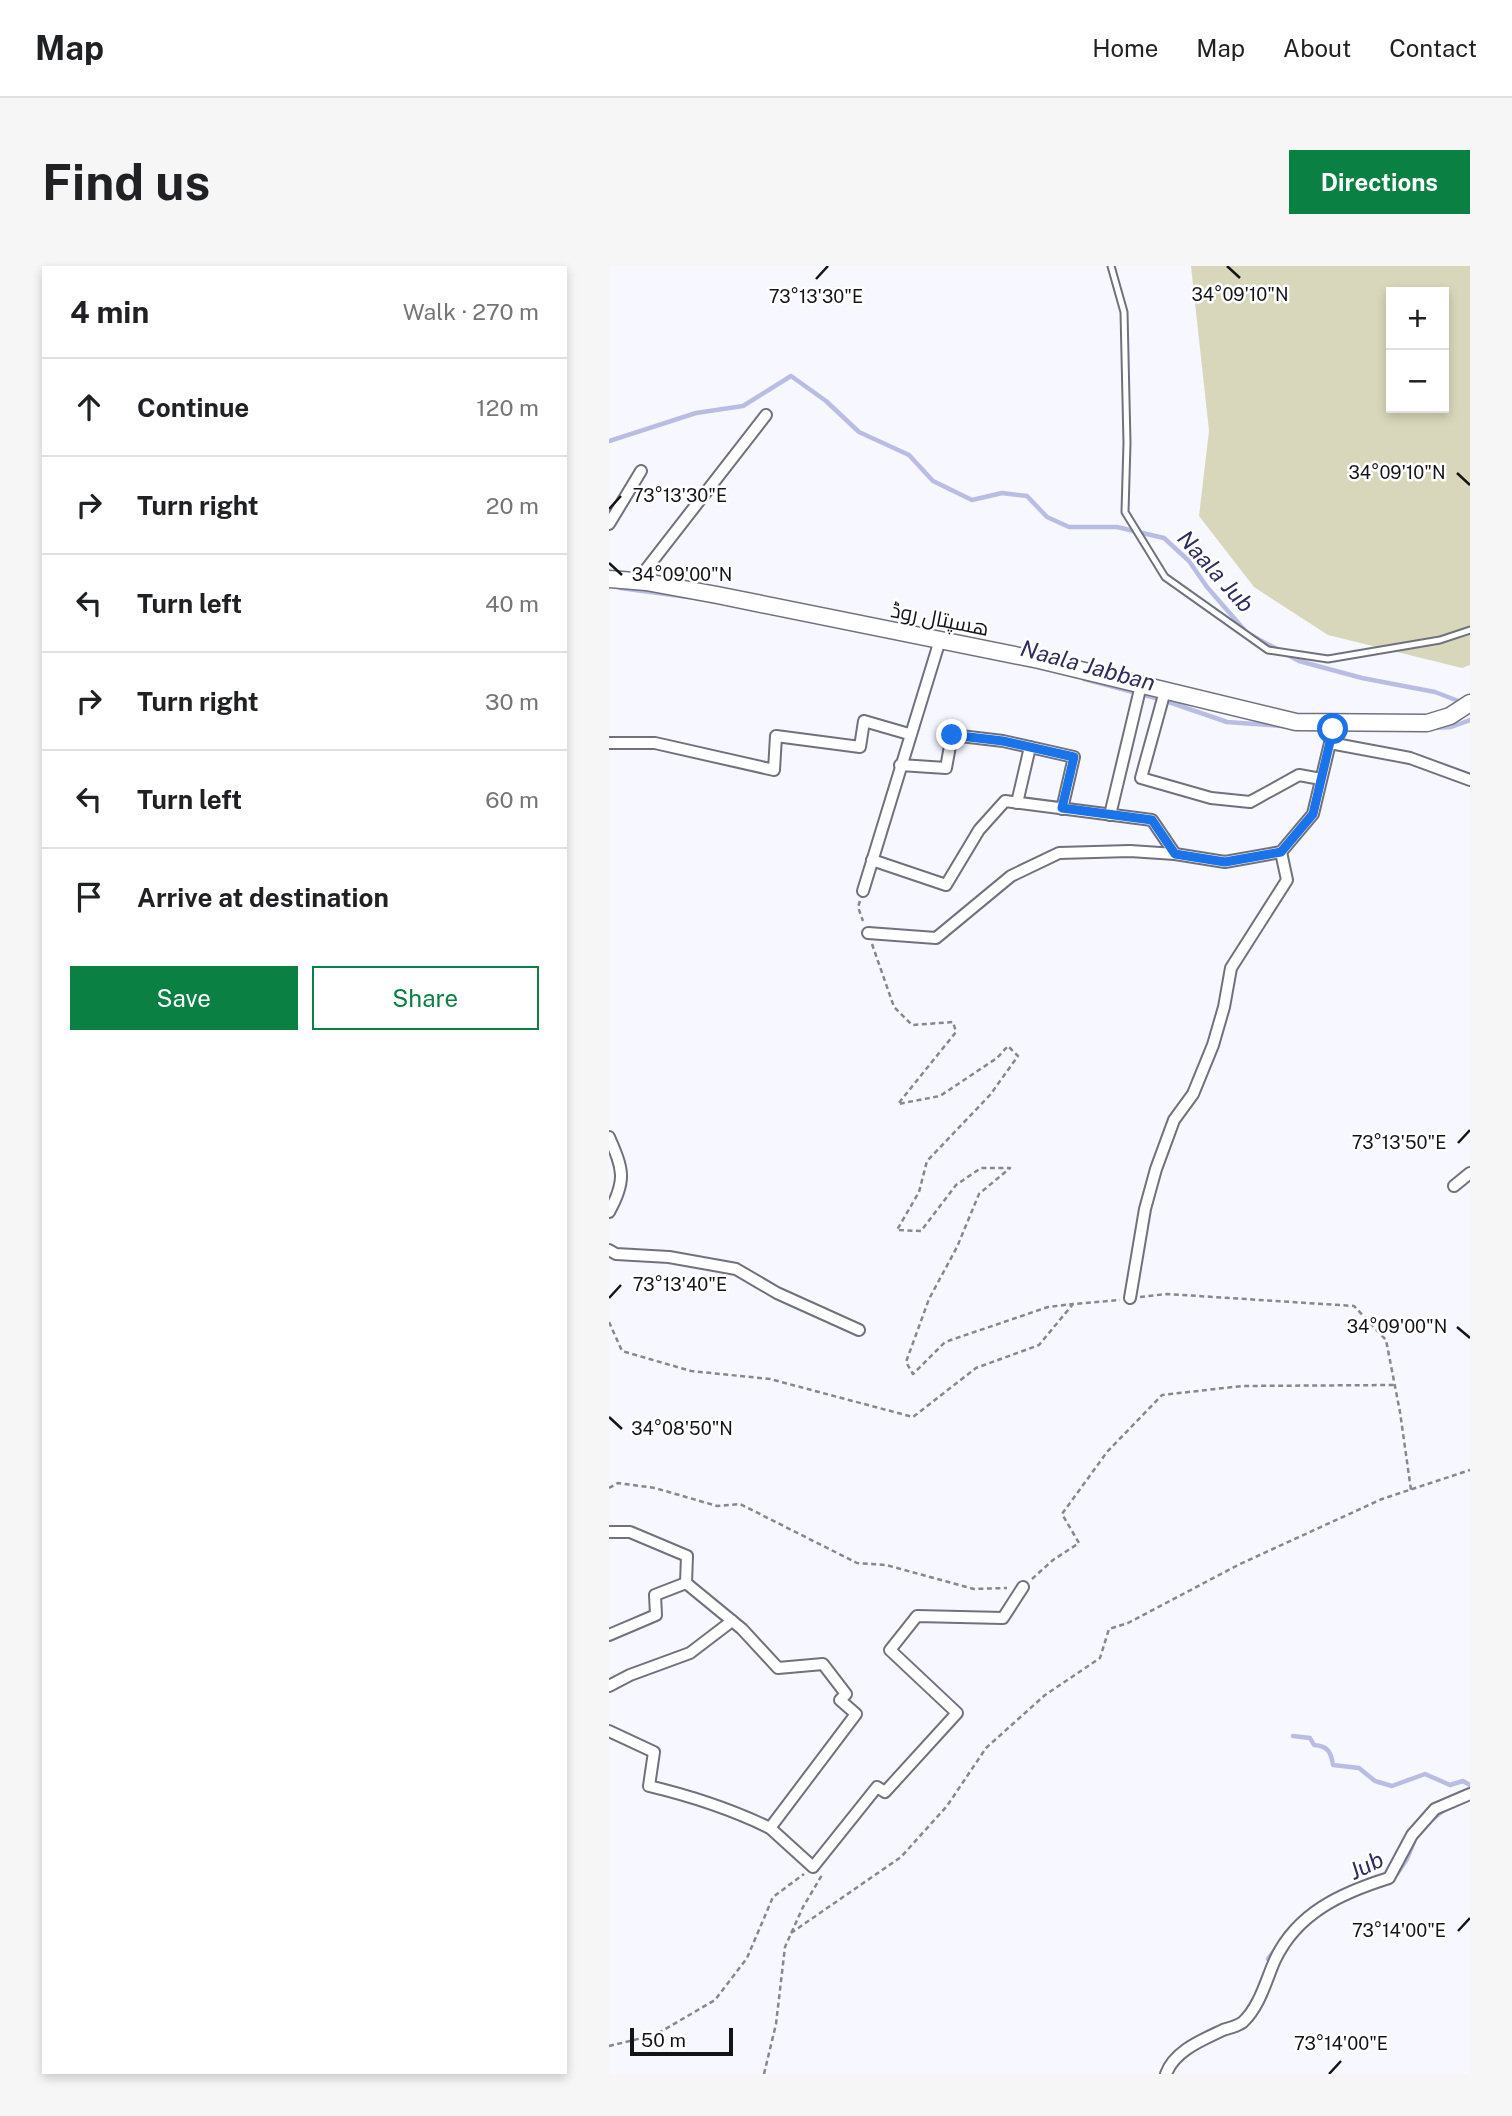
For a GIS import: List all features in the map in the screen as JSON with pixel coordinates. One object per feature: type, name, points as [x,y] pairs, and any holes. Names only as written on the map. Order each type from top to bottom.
[{"type":"main road","name":"ھسپتال روڈ","points":[[609,579],[637,581],[717,595],[1039,660],[1163,697],[1296,722],[1427,723],[1450,716],[1470,703]]},
{"type":"street","points":[[637,581],[766,415]]},
{"type":"street","points":[[609,524],[641,471]]},
{"type":"street","points":[[863,891],[940,640]]},
{"type":"street","points":[[1110,815],[1140,690]]},
{"type":"street","points":[[1163,697],[1140,778],[1211,798],[1250,802],[1299,775],[1321,779]]},
{"type":"street","points":[[609,743],[655,743],[774,771],[776,736],[860,747],[864,721],[909,734]]},
{"type":"street","points":[[868,933],[936,937],[980,904],[1011,876],[1059,853],[1130,851],[1175,854],[1225,862],[1281,852],[1313,814],[1335,722]]},
{"type":"street","points":[[900,765],[946,768],[952,735],[1003,741],[1074,757],[1062,808]]},
{"type":"street","points":[[1330,743],[1410,758],[1470,780]]},
{"type":"street","points":[[1017,803],[1030,747]]},
{"type":"street","points":[[872,860],[946,885],[979,830],[1005,801],[1152,820],[1175,854]]},
{"type":"street","points":[[1130,1298],[1145,1209],[1156,1169],[1174,1119],[1193,1094],[1213,1045],[1231,968],[1287,880],[1281,852]]},
{"type":"street","points":[[609,1137],[618,1158],[623,1182],[609,1212]]},
{"type":"street","points":[[1454,1186],[1470,1173]]},
{"type":"street","points":[[609,1250],[616,1254],[669,1257],[736,1269],[777,1293],[859,1330]]},
{"type":"street","points":[[609,1532],[630,1532],[687,1556],[686,1583]]},
{"type":"street","points":[[686,1583],[732,1621],[778,1668],[823,1664],[846,1693],[840,1700],[856,1714],[770,1828]]},
{"type":"street","points":[[609,1635],[656,1615],[655,1595],[686,1583]]},
{"type":"street","points":[[609,1731],[654,1752],[649,1786],[738,1812],[770,1828],[813,1867],[877,1787],[885,1791],[957,1713],[890,1650],[917,1616],[1003,1618],[1023,1587]]},
{"type":"street","points":[[609,1686],[630,1675],[690,1653],[732,1621]]},
{"type":"street","points":[[1165,2074],[1170,2062],[1201,2040],[1242,2022],[1260,1996],[1276,1957],[1300,1922],[1350,1890],[1389,1878],[1412,1835],[1435,1809],[1470,1794]]},
{"type":"lane","points":[[1111,266],[1124,312],[1127,443],[1125,512],[1165,577],[1268,650],[1328,659],[1440,640],[1470,630]]},
{"type":"path","points":[[863,891],[858,907],[894,1007],[912,1025],[953,1022],[956,1032],[898,1104],[940,1096],[997,1058],[1008,1046],[1018,1056],[990,1095],[927,1161],[919,1192],[897,1230],[921,1231],[956,1185],[981,1168],[1010,1168],[979,1194],[957,1247],[929,1299],[906,1362],[913,1374],[945,1342],[1048,1307],[1167,1294],[1354,1306],[1386,1340],[1411,1490]]},
{"type":"path","points":[[609,1322],[622,1351],[691,1371],[770,1379],[913,1417],[976,1368],[1039,1345],[1073,1304]]},
{"type":"path","points":[[609,1488],[618,1483],[643,1486],[717,1506],[740,1504],[857,1563],[886,1565],[974,1589],[1023,1587],[1053,1560],[1080,1543],[1062,1514],[1107,1452],[1162,1395],[1242,1386],[1395,1385]]},
{"type":"path","points":[[791,1933],[901,1857],[947,1806],[986,1748],[1045,1695],[1100,1658],[1109,1629],[1128,1623],[1240,1564],[1382,1499],[1470,1470]]},
{"type":"path","points":[[609,2046],[655,2035],[715,2000],[747,1958],[773,1897],[813,1867],[823,1874],[803,1907],[785,1947],[776,2024],[764,2074]]},
{"type":"shaded area","points":[[1191,266],[1470,266],[1470,665],[1462,668],[1328,635],[1254,587],[1199,516],[1209,431]]},
{"type":"waterway","name":"Naala Jub","points":[[609,441],[696,413],[743,406],[791,376],[826,401],[859,432],[909,455],[933,481],[972,500],[1002,493],[1027,496],[1047,517],[1069,527],[1117,527],[1164,538],[1189,561],[1207,587],[1247,633],[1299,661],[1362,678],[1435,692],[1461,702]]},
{"type":"waterway","points":[[620,588],[688,597]]},
{"type":"waterway","name":"Naala Jabban","points":[[1084,679],[1163,700],[1227,722],[1282,726]]},
{"type":"waterway","name":"Naala Jabban","points":[[1434,728],[1451,727],[1470,720]]},
{"type":"waterway","name":"Jub","points":[[1293,1736],[1310,1738],[1314,1745],[1326,1748],[1333,1765],[1359,1768],[1375,1781],[1392,1786],[1425,1774],[1450,1785],[1463,1781],[1470,1785]]},
{"type":"waterway","name":"Jub","points":[[1429,1822],[1444,1810]]},
{"type":"waterway","name":"Jub","points":[[1397,1874],[1414,1842]]},
{"type":"waterway","name":"Jub","points":[[1268,1959],[1276,1948]]},
{"type":"route","points":[[952,735],[1003,741],[1074,757],[1062,808],[1152,820],[1175,854],[1225,862],[1281,852],[1313,814],[1333,729]]}]
